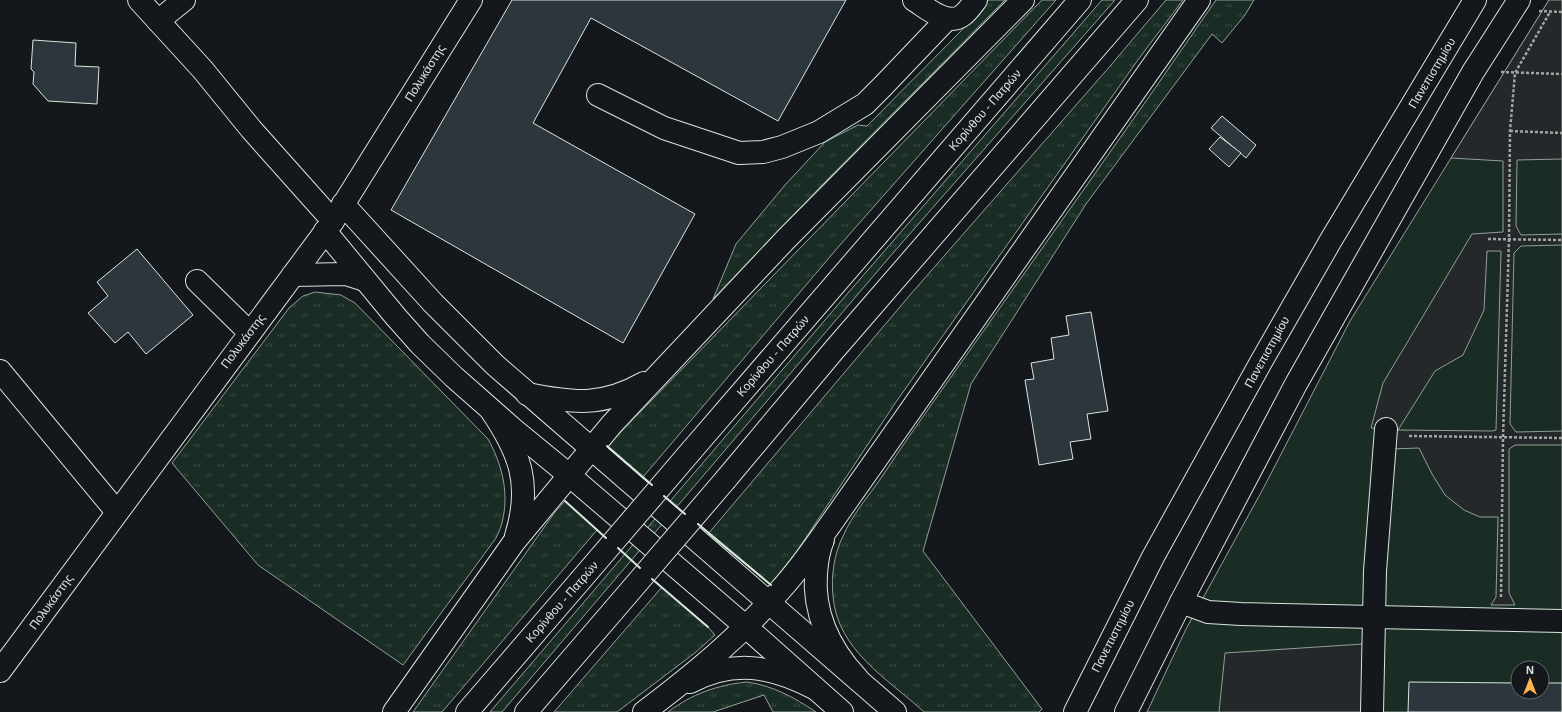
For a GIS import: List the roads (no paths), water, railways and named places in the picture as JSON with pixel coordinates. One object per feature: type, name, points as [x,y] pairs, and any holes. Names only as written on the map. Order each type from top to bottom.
[{"type":"main road","points":[[139,0],[203,70],[251,129],[334,219],[433,303],[495,365],[527,394],[895,712]]},
{"type":"main road","points":[[158,21],[184,0]]},
{"type":"main road","name":"Πολυκάστης","points":[[0,671],[334,219],[470,0]]},
{"type":"main road","points":[[914,0],[947,19],[954,19],[963,15],[976,0]]},
{"type":"main road","points":[[394,712],[514,542],[590,449],[637,396],[791,233],[1023,0]]},
{"type":"main road","name":"Κορίνθου - Πατρών","points":[[467,712],[1080,0]]},
{"type":"main road","points":[[526,712],[726,479],[849,332],[1137,0]]},
{"type":"main road","points":[[644,712],[671,692],[728,644],[782,588],[830,525],[1200,0]]},
{"type":"main road","name":"Πανεπιστημίου","points":[[1075,708],[1153,557],[1261,362],[1331,240],[1475,0]]},
{"type":"main road","points":[[1126,712],[1181,602],[1296,384],[1473,72],[1519,0]]},
{"type":"main road","points":[[598,95],[664,128],[739,153],[763,152],[819,132],[865,104],[947,19]]},
{"type":"main road","points":[[334,219],[365,280],[420,344],[454,377],[745,626],[842,712]]},
{"type":"main road","points":[[293,275],[346,274],[365,280]]},
{"type":"main road","points":[[197,281],[250,333]]},
{"type":"main road","points":[[527,394],[576,401],[603,399],[619,395],[633,389],[664,368]]},
{"type":"main road","points":[[0,371],[117,512]]},
{"type":"main road","points":[[491,410],[506,432],[514,448],[522,478],[523,495],[521,520],[514,542]]},
{"type":"main road","points":[[1372,712],[1375,571],[1385,432]]},
{"type":"main road","points":[[830,525],[822,541],[818,555],[816,576],[818,602],[823,625],[834,650],[857,678]]},
{"type":"main road","points":[[1181,602],[1208,612],[1242,614],[1562,621]]},
{"type":"main road","points":[[671,692],[708,675],[731,669],[746,668],[771,670],[814,688]]}]
